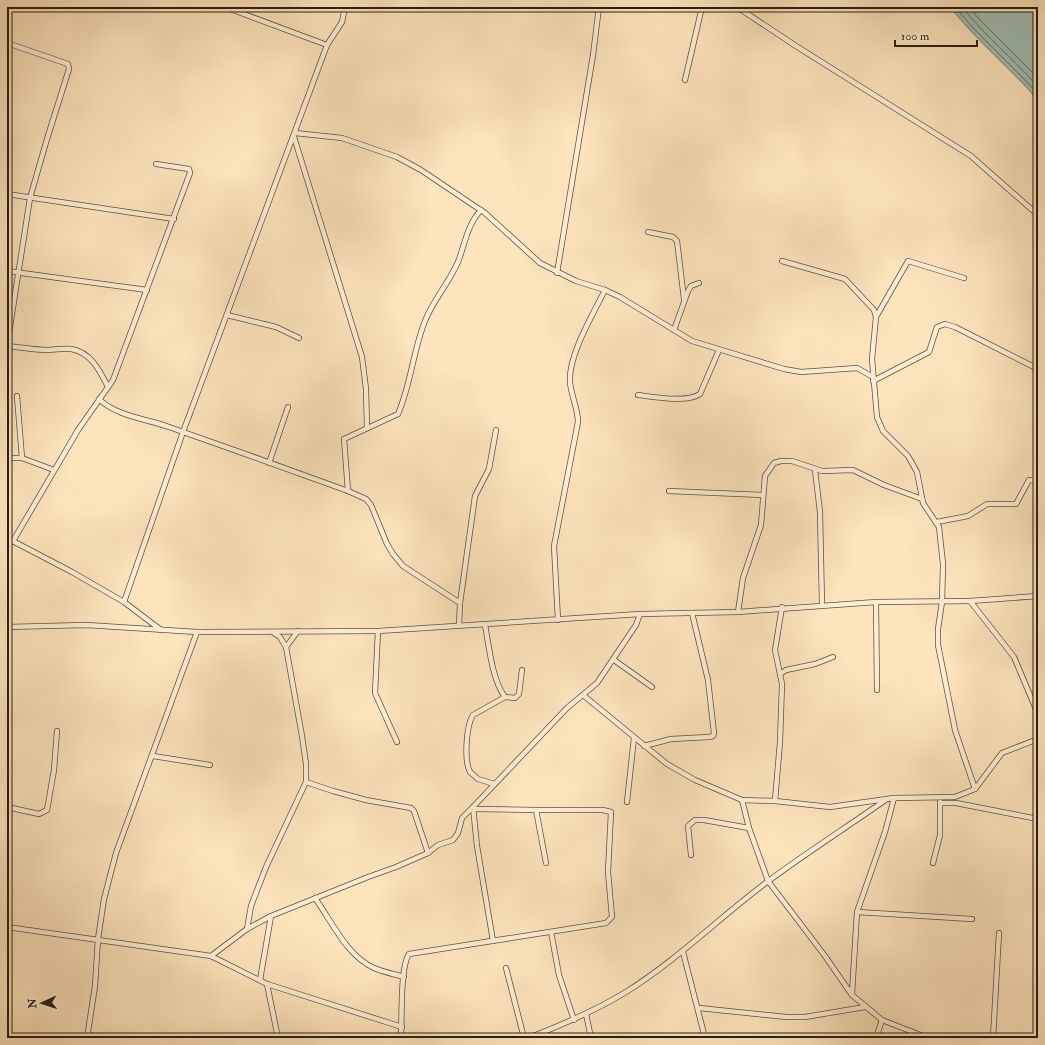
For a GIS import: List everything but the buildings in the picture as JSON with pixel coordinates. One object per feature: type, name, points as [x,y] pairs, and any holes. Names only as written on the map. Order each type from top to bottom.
[{"type":"street","points":[[7,18],[8,7]]},
{"type":"street","points":[[225,7],[327,45]]},
{"type":"street","points":[[124,602],[183,432],[327,45],[342,22],[345,7]]},
{"type":"street","points":[[557,273],[600,7]]},
{"type":"street","points":[[685,80],[702,7]]},
{"type":"street","points":[[737,7],[796,46],[971,156],[1038,215]]},
{"type":"street","points":[[7,43],[68,64],[69,69],[46,139],[30,198],[7,346],[40,350],[70,349],[80,351],[96,365],[108,387]]},
{"type":"street","points":[[294,135],[342,138],[397,156],[421,170],[481,210],[540,263],[557,273],[605,290],[620,297],[692,340],[719,350],[790,370],[801,372],[857,368],[873,379]]},
{"type":"street","points":[[294,135],[362,357],[366,389],[367,428]]},
{"type":"street","points":[[13,541],[54,470],[113,380],[190,177],[189,169],[156,164]]},
{"type":"street","points":[[7,194],[174,219]]},
{"type":"street","points":[[348,491],[344,439],[398,414],[406,395],[414,354],[424,321],[451,278],[471,224],[481,210]]},
{"type":"street","points":[[648,232],[673,237],[677,241],[684,299]]},
{"type":"street","points":[[782,261],[845,279],[874,310],[876,316],[872,359],[879,425],[908,456],[917,472],[922,499],[939,527],[943,549],[942,602],[938,629],[940,656],[955,730],[975,789]]},
{"type":"street","points":[[876,316],[908,261],[964,278]]},
{"type":"street","points":[[7,271],[147,290]]},
{"type":"street","points":[[674,330],[684,299],[691,286],[700,283]]},
{"type":"street","points":[[558,620],[554,546],[578,422],[577,410],[570,388],[570,373],[587,325],[605,290]]},
{"type":"street","points":[[227,315],[276,327],[299,338]]},
{"type":"street","points":[[873,379],[929,352],[937,327],[945,324],[955,327],[1038,369]]},
{"type":"street","points":[[638,395],[685,399],[695,398],[700,394],[719,350]]},
{"type":"street","points":[[17,396],[22,458]]},
{"type":"street","points":[[99,400],[104,405],[118,411],[183,432],[348,491],[366,499],[371,505],[386,544],[393,554],[404,566],[460,604]]},
{"type":"street","points":[[269,463],[288,407]]},
{"type":"street","points":[[459,625],[460,604],[475,496],[489,469],[496,430]]},
{"type":"street","points":[[7,458],[22,458],[54,470]]},
{"type":"street","points":[[738,612],[743,578],[761,525],[765,476],[774,463],[781,461],[792,461],[815,470],[853,470],[884,485],[922,499]]},
{"type":"street","points":[[815,470],[820,512],[822,605]]},
{"type":"street","points":[[937,522],[968,516],[987,504],[1016,504],[1029,480],[1038,481]]},
{"type":"street","points":[[669,491],[764,494]]},
{"type":"street","points":[[7,538],[72,572],[124,602],[162,630]]},
{"type":"street","points":[[7,627],[86,625],[197,632],[378,631],[640,614],[738,612],[782,607],[876,602],[970,601],[1038,596]]},
{"type":"street","points":[[970,601],[1014,657],[1038,714]]},
{"type":"street","points":[[876,602],[877,690]]},
{"type":"street","points":[[775,801],[782,684],[774,650],[782,607]]},
{"type":"street","points":[[644,746],[671,740],[713,736],[714,733],[708,680],[692,613]]},
{"type":"street","points":[[211,956],[247,929],[271,916],[428,853],[438,845],[457,838],[462,818],[474,808],[494,784],[567,708],[597,683],[614,660],[636,625],[640,614]]},
{"type":"street","points":[[485,625],[493,668],[499,688],[505,697]]},
{"type":"street","points":[[286,647],[298,631]]},
{"type":"street","points":[[378,631],[376,693],[397,742]]},
{"type":"street","points":[[108,1038],[87,1037],[95,986],[98,939],[104,899],[116,853],[153,756],[197,632]]},
{"type":"street","points":[[247,929],[251,906],[266,867],[306,782],[302,736],[286,647],[280,637],[273,632]]},
{"type":"street","points":[[780,674],[786,670],[815,664],[833,657]]},
{"type":"street","points":[[614,660],[652,687]]},
{"type":"street","points":[[494,784],[478,779],[470,772],[467,759],[468,729],[473,715],[505,697],[514,698],[519,694],[522,670]]},
{"type":"street","points":[[583,695],[644,746],[683,774],[742,800],[775,801],[830,807],[891,798],[940,800],[1038,819]]},
{"type":"street","points":[[7,807],[39,814],[47,810],[54,770],[57,731]]},
{"type":"street","points":[[628,802],[634,738]]},
{"type":"street","points":[[940,800],[955,797],[975,789],[1002,753],[1038,740]]},
{"type":"street","points":[[153,756],[210,765]]},
{"type":"street","points":[[306,782],[366,800],[410,808],[414,811],[428,853]]},
{"type":"street","points":[[528,1038],[574,1020],[626,992],[683,952],[713,924],[768,881],[891,798]]},
{"type":"street","points":[[852,995],[856,912],[885,832],[891,798]]},
{"type":"street","points":[[742,800],[749,828],[768,881],[825,956],[852,995],[882,1020],[928,1038]]},
{"type":"street","points":[[932,862],[940,835],[940,800]]},
{"type":"street","points":[[401,1038],[404,977],[406,958],[409,954],[606,923],[612,917],[608,872],[611,812],[603,810],[474,808]]},
{"type":"street","points":[[474,808],[477,846],[494,941]]},
{"type":"street","points":[[536,810],[546,863]]},
{"type":"street","points":[[691,855],[688,826],[695,820],[704,820],[749,828]]},
{"type":"street","points":[[315,898],[348,946],[358,957],[375,968],[404,977]]},
{"type":"street","points":[[856,912],[972,920]]},
{"type":"street","points":[[260,980],[271,916]]},
{"type":"street","points":[[7,927],[211,956],[267,984],[402,1027]]},
{"type":"street","points":[[551,932],[559,975],[574,1020]]},
{"type":"street","points":[[993,1038],[999,933]]},
{"type":"street","points":[[683,952],[705,1038]]},
{"type":"street","points":[[506,968],[524,1038]]},
{"type":"street","points":[[267,984],[278,1038]]},
{"type":"street","points":[[698,1008],[787,1017],[805,1017],[865,1006]]},
{"type":"street","points":[[586,1014],[591,1038]]},
{"type":"street","points":[[876,1038],[882,1020]]},
{"type":"water","points":[[950,7],[1038,7],[1038,100],[971,31]]}]
